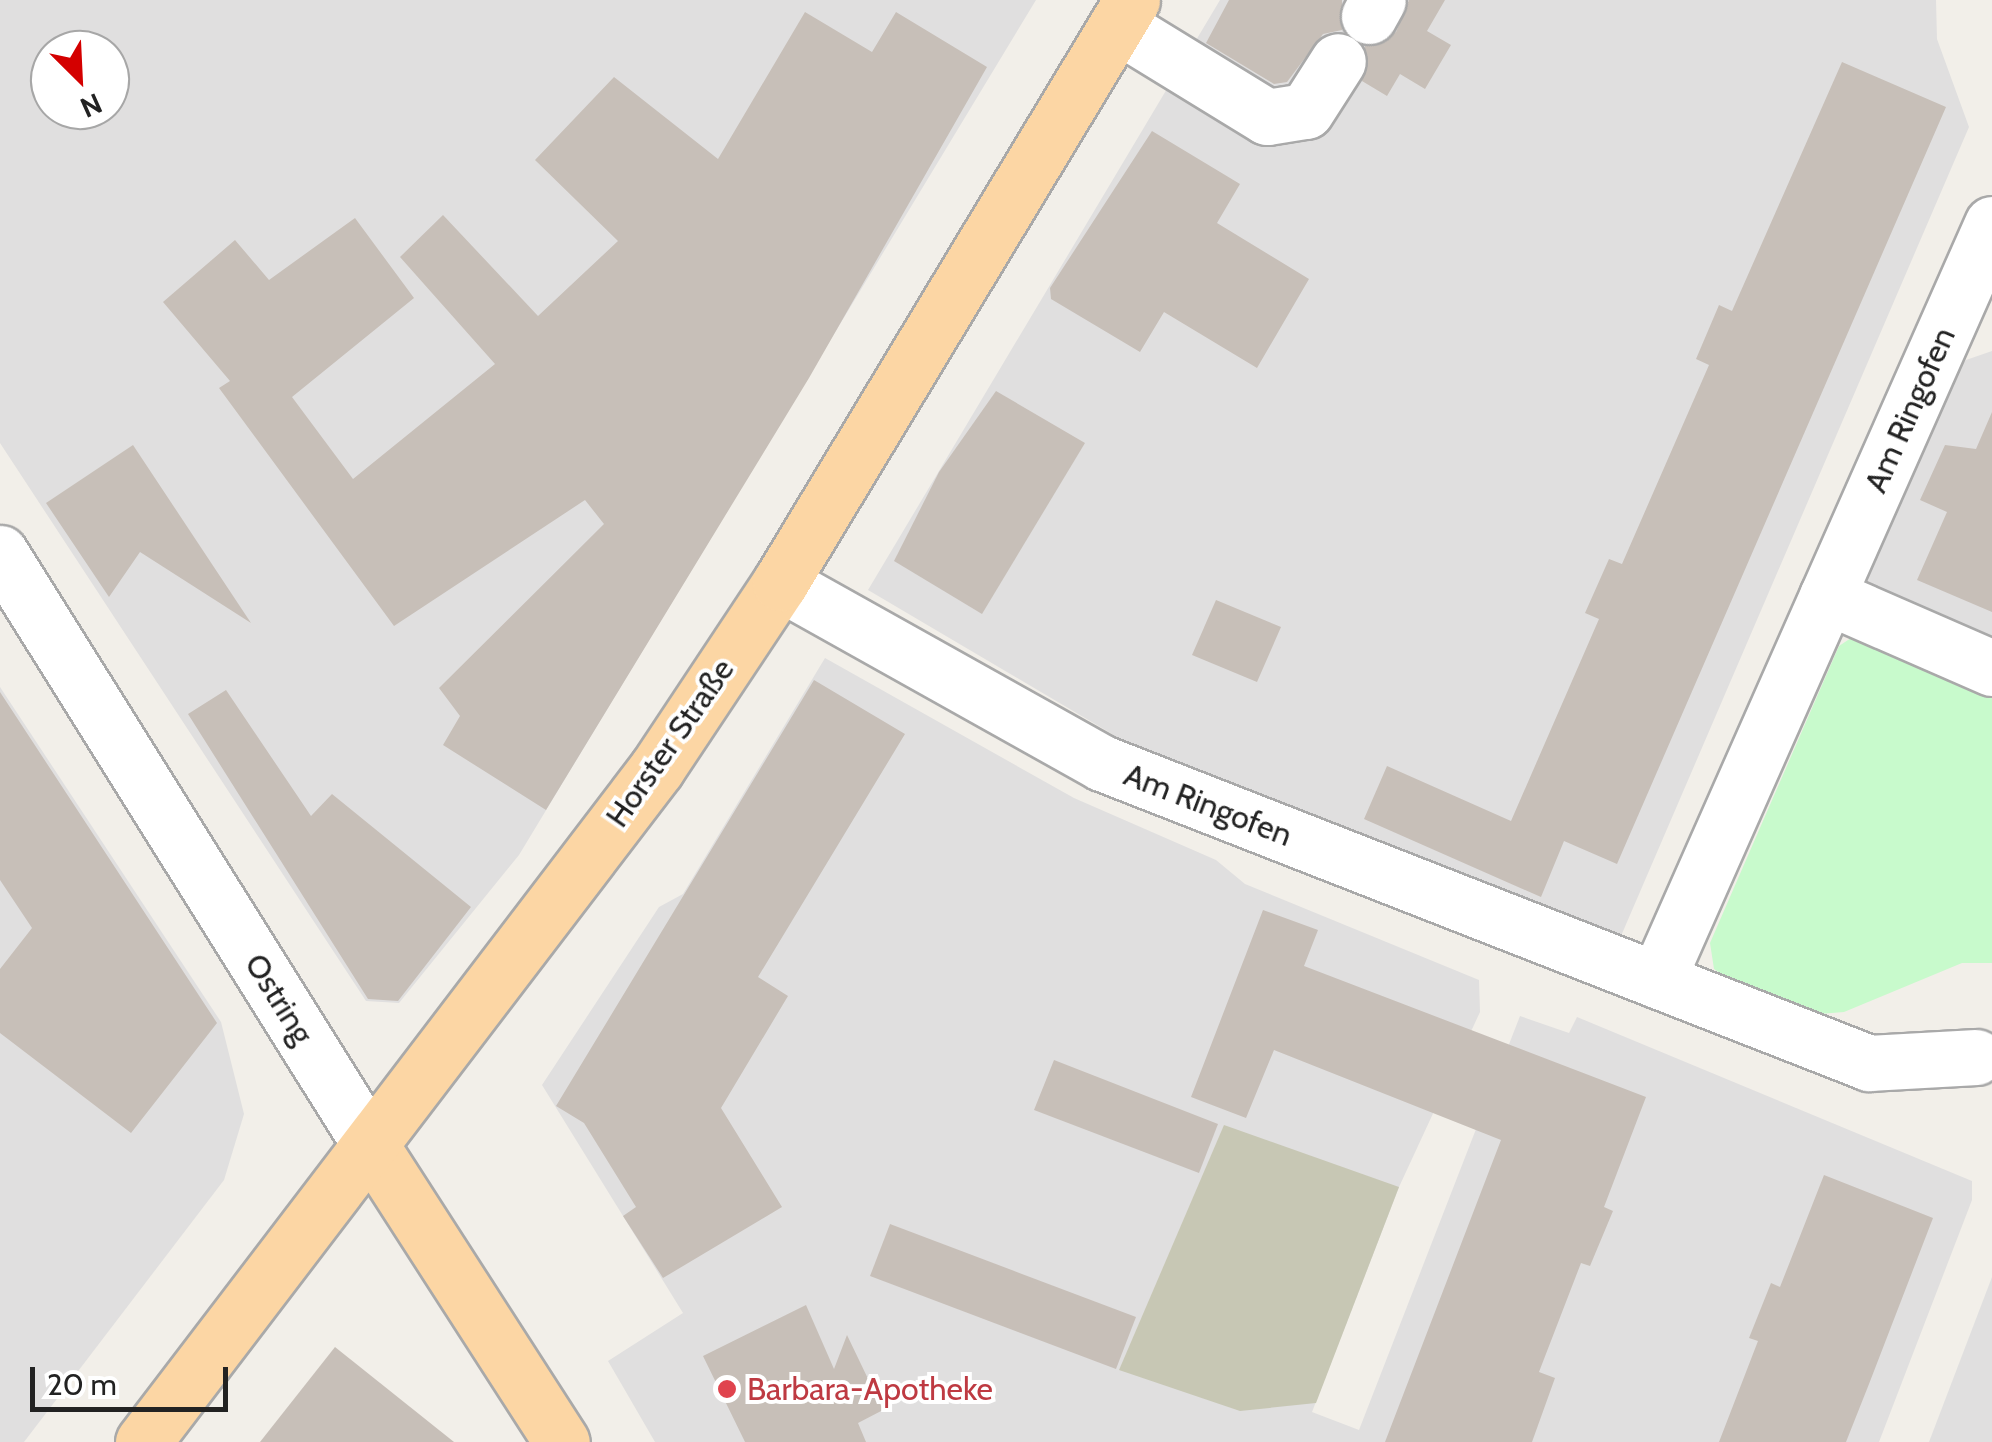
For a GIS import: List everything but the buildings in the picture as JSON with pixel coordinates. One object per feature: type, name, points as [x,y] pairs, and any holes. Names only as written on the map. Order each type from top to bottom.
[{"type":"main road","name":"Horster Straße","points":[[143,1442],[657,768],[780,583],[1125,12]]},
{"type":"main road","name":"Ostring","points":[[371,1146],[562,1442]]},
{"type":"street","points":[[1125,12],[1266,117],[1306,112],[1338,61]]},
{"type":"street","name":"Am Ringofen","points":[[1658,980],[1827,596],[1975,310],[1992,224]]},
{"type":"street","name":"Ostring","points":[[0,553],[371,1146]]},
{"type":"street","name":"Am Ringofen","points":[[780,583],[1102,764],[1869,1062],[1976,1057]]},
{"type":"street","points":[[1827,596],[1992,668]]},
{"type":"shaded area","points":[[0,0],[1036,0],[519,855],[399,1003],[366,1001],[0,443]]},
{"type":"shaded area","points":[[1220,0],[1936,0],[1937,39],[1969,127],[1621,936],[1146,754],[868,590]]},
{"type":"shaded area","points":[[1992,351],[1992,641],[1863,585],[1952,377],[1966,360]]},
{"type":"shaded area","points":[[825,658],[1074,798],[1216,860],[1245,884],[1479,980],[1480,1012],[1399,1187],[1312,1412],[1359,1430],[1520,1016],[1569,1033],[1577,1017],[1972,1181],[1972,1200],[1879,1442],[655,1442],[608,1361],[683,1313],[542,1085],[659,907],[683,894]]},
{"type":"shaded area","points":[[0,687],[221,1022],[244,1114],[224,1180],[24,1442],[0,1442]]},
{"type":"shaded area","points":[[1224,1125],[1399,1187],[1316,1403],[1240,1411],[1119,1370]]},
{"type":"shaded area","points":[[1992,1277],[1992,1442],[1929,1442]]},
{"type":"green space","points":[[1854,636],[1992,687],[1992,963],[1962,963],[1844,1012],[1819,1014],[1735,983],[1714,969],[1710,943],[1839,646]]},
{"type":"place","name":"Barbara-Apotheke","points":[[727,1389]]}]
